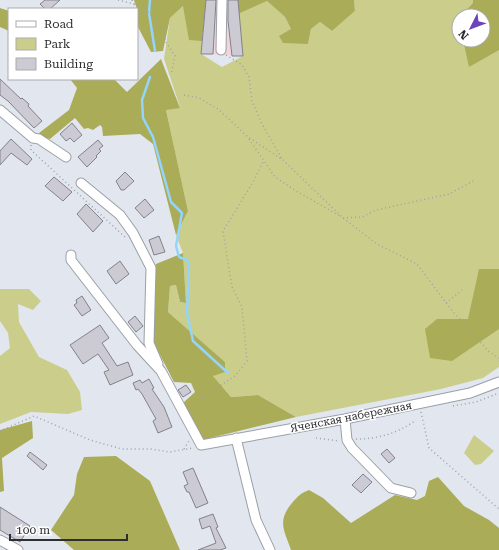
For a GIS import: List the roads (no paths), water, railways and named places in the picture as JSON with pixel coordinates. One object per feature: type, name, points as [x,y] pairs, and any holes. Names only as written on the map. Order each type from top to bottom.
[{"type":"street","points":[[221,50],[222,0]]},
{"type":"street","points":[[0,110],[33,138],[39,139],[66,157]]},
{"type":"street","points":[[81,183],[120,215],[133,233],[151,268],[149,343],[161,371]]},
{"type":"street","points":[[71,255],[71,260],[91,288],[137,345],[161,371]]},
{"type":"street","name":"Яченская набережная","points":[[161,371],[200,445],[345,419],[470,394],[499,382]]},
{"type":"street","points":[[345,419],[348,440],[352,448],[391,488],[411,493]]},
{"type":"street","points":[[236,438],[256,520],[270,550]]},
{"type":"street","points":[[0,540],[18,550]]},
{"type":"waterway","points":[[150,0],[149,13],[155,51]]},
{"type":"waterway","points":[[150,77],[142,100],[143,118],[153,137],[171,202],[182,213],[176,246],[179,257],[187,260],[189,264],[187,313],[193,341],[228,373]]}]
